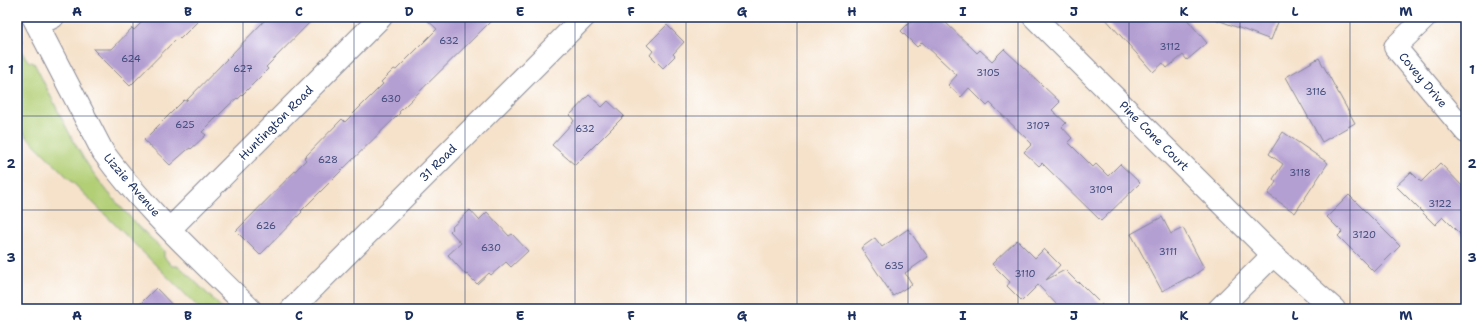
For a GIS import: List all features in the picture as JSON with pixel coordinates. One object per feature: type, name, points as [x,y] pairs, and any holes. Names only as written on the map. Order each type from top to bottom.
[{"type":"street","name":"Huntington Road","points":[[170,228],[381,17]]},
{"type":"street","name":"31 Road","points":[[292,309],[584,17]]},
{"type":"street","name":"Pine Cone Court","points":[[1034,17],[1273,255],[1334,309]]},
{"type":"street","name":"Covey Drive","points":[[1426,17],[1395,47],[1466,132]]},
{"type":"street","name":"Lizzie Avenue","points":[[41,20],[103,152],[127,182],[170,228],[250,309]]},
{"type":"street","points":[[1219,309],[1273,255]]},
{"type":"green space","points":[[17,30],[22,40],[19,47],[28,61],[34,63],[76,145],[108,193],[164,251],[164,257],[172,266],[179,266],[221,307],[221,309],[200,309],[17,127]]},
{"type":"building","points":[[147,17],[202,17],[180,39],[178,37],[130,86],[93,49],[112,49],[132,28],[134,30]]},
{"type":"building","points":[[268,17],[315,17],[266,67],[268,69],[202,132],[206,135],[170,165],[144,140],[184,100],[186,101]]},
{"type":"building","points":[[424,17],[495,17],[301,211],[302,212],[260,255],[236,231],[306,160],[304,158],[342,119],[345,122],[383,84],[381,82],[394,69],[396,70],[437,29]]},
{"type":"building","points":[[915,17],[940,17],[977,53],[980,50],[992,61],[1004,49],[1060,102],[1052,110],[1066,123],[1062,127],[1072,138],[1068,142],[1093,167],[1096,164],[1108,176],[1120,164],[1140,183],[1101,221],[1042,163],[1039,166],[1024,152],[1032,144],[990,103],[987,106],[969,88],[961,97],[948,85],[957,75],[922,42],[917,47],[901,31]]},
{"type":"building","points":[[1104,17],[1185,17],[1207,43],[1187,60],[1183,55],[1167,68],[1163,63],[1153,72]]},
{"type":"building","points":[[1216,17],[1280,17],[1271,40],[1215,19]]},
{"type":"building","points":[[667,25],[684,42],[673,54],[675,56],[663,68],[650,55],[653,51],[647,45]]},
{"type":"building","points":[[1319,58],[1355,123],[1322,142],[1286,77]]},
{"type":"building","points":[[589,95],[602,107],[608,101],[624,116],[575,165],[552,145],[574,121],[570,115]]},
{"type":"building","points":[[1283,132],[1328,163],[1295,213],[1268,194],[1276,182],[1273,179],[1283,164],[1269,154]]},
{"type":"building","points":[[1440,163],[1466,190],[1466,240],[1443,217],[1435,225],[1396,186],[1411,172],[1421,182]]},
{"type":"building","points":[[1349,195],[1400,246],[1374,272],[1338,236],[1342,232],[1327,217]]},
{"type":"building","points":[[470,210],[479,220],[487,212],[509,236],[512,234],[528,251],[511,267],[506,262],[491,275],[489,273],[477,284],[467,274],[466,275],[448,255],[461,243],[450,231],[452,229],[451,228]]},
{"type":"building","points":[[1162,217],[1171,234],[1183,228],[1204,268],[1190,278],[1189,277],[1162,291],[1131,234]]},
{"type":"building","points":[[908,229],[928,257],[905,273],[912,284],[893,296],[861,248],[875,238],[882,247]]},
{"type":"building","points":[[1017,240],[1035,258],[1044,249],[1060,265],[1046,280],[1065,270],[1106,309],[1061,309],[1038,285],[1022,301],[1007,286],[1010,282],[992,264]]},
{"type":"building","points":[[156,288],[176,309],[135,309]]}]
